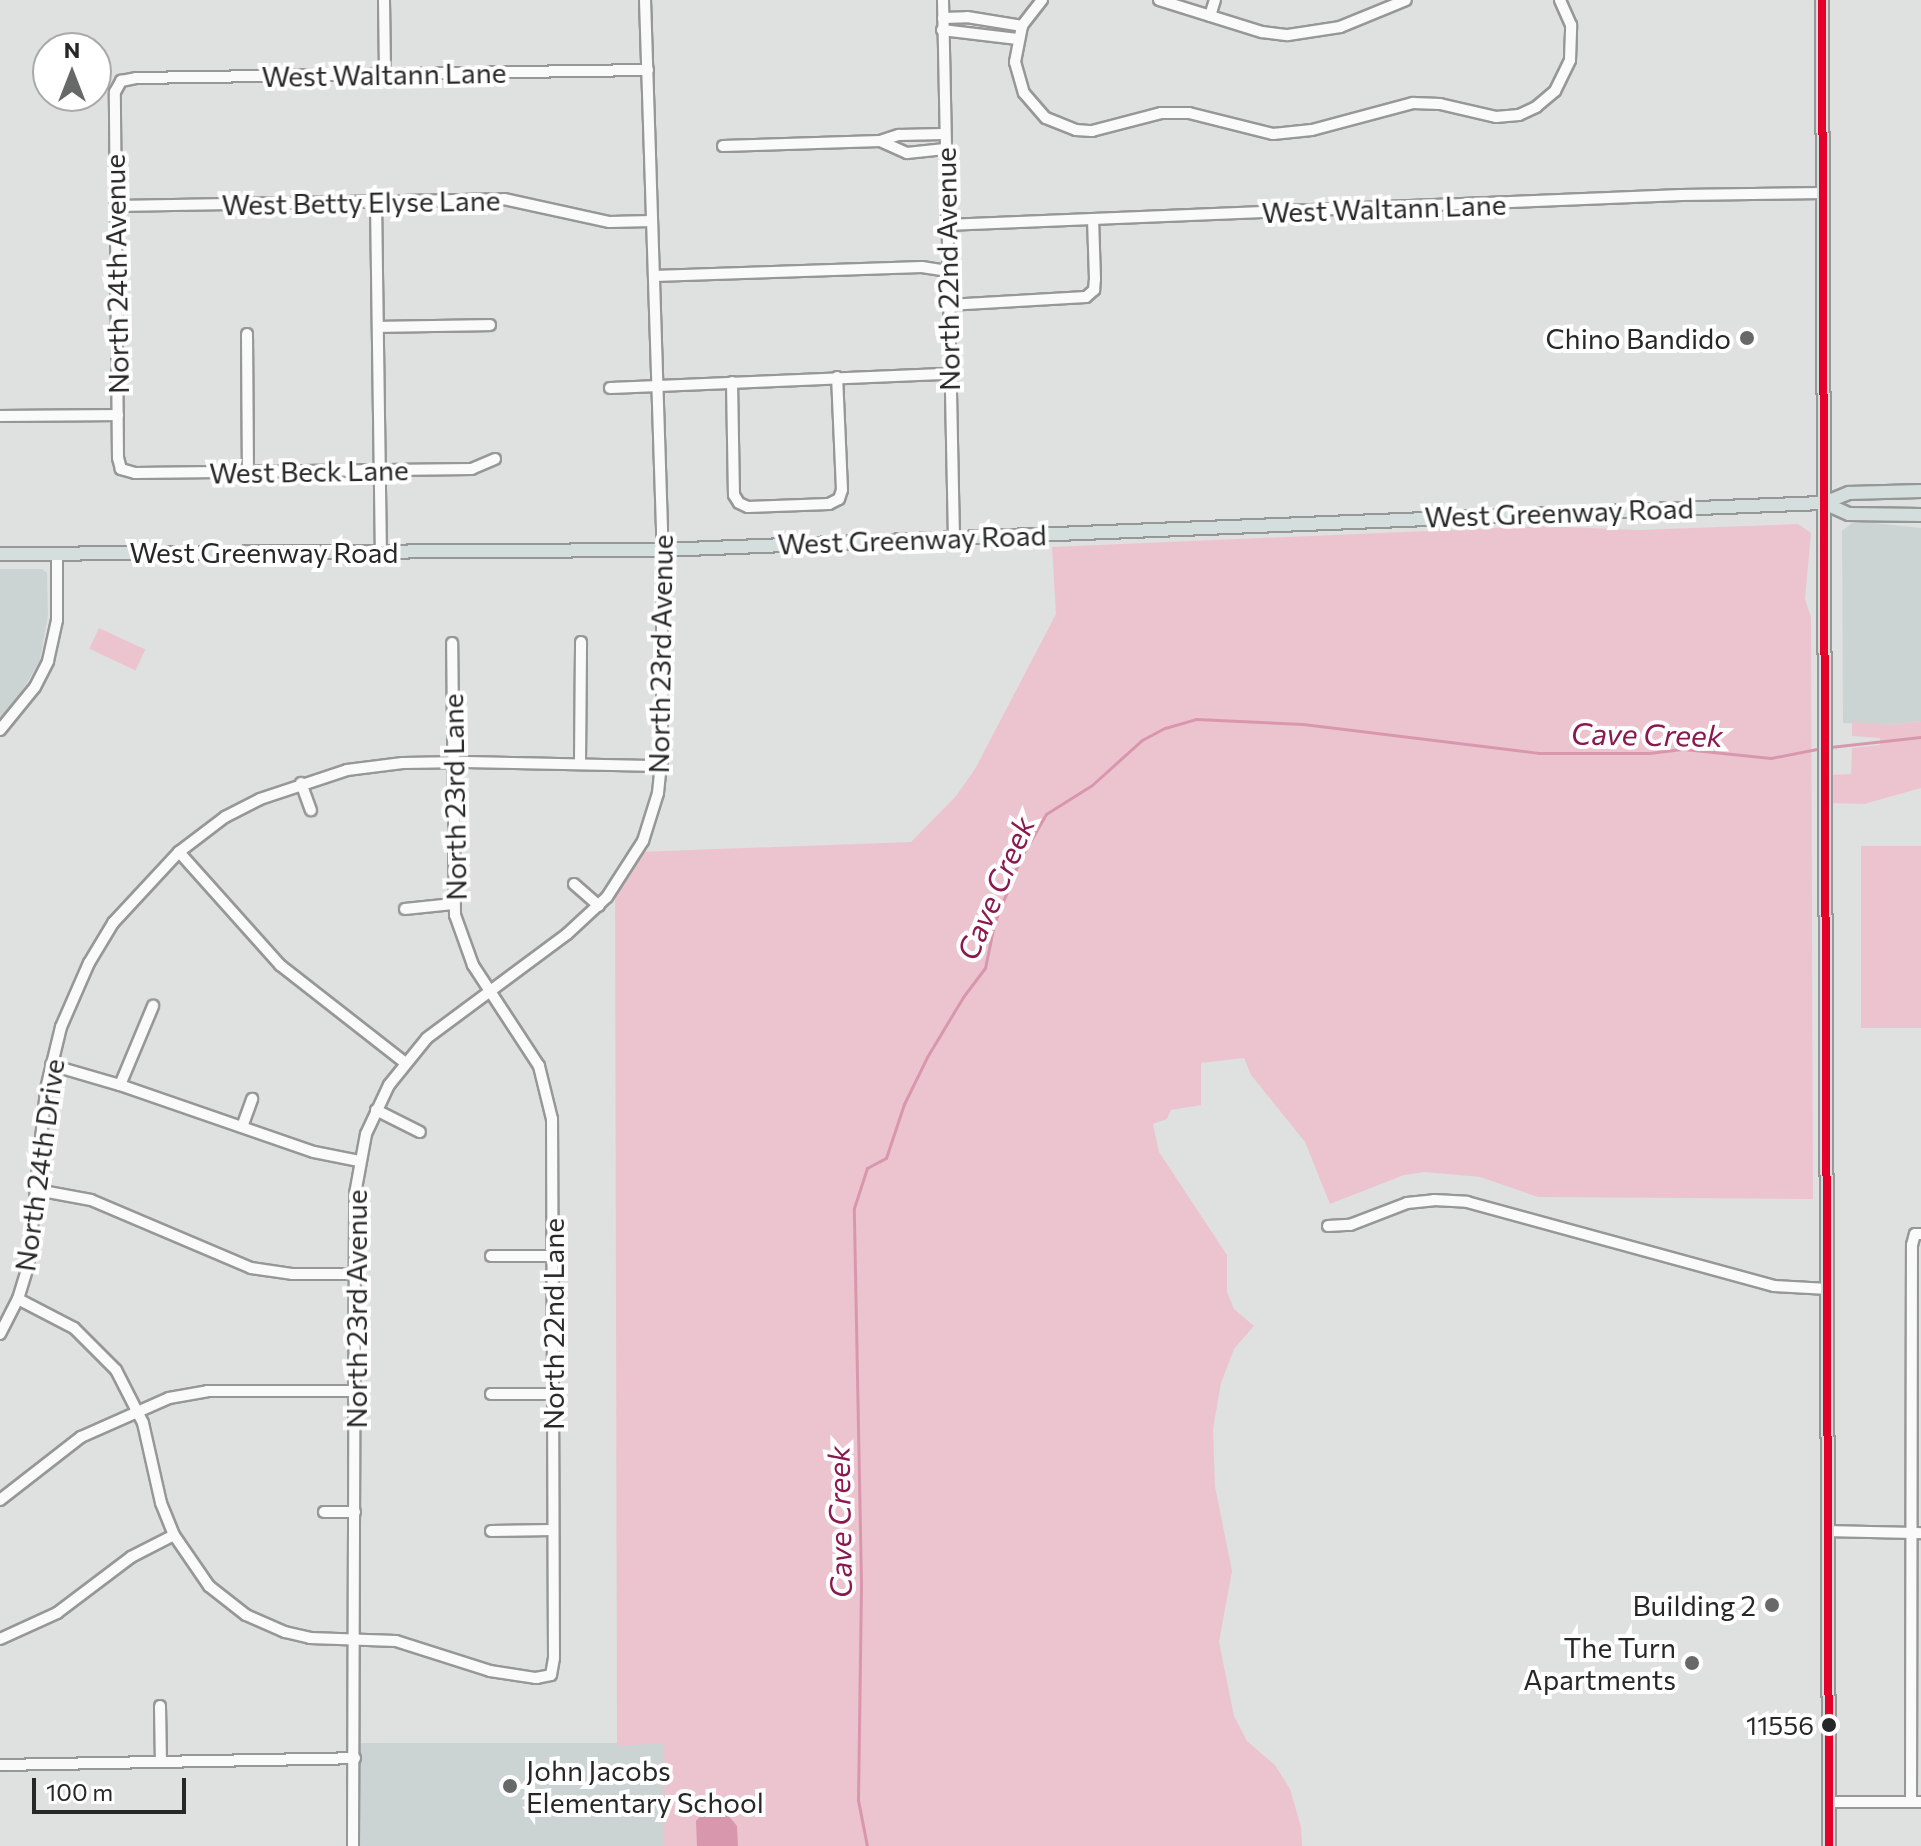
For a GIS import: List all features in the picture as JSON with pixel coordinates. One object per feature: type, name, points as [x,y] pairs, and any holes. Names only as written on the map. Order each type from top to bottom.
[{"type":"main road","points":[[1822,0],[1829,1846]]},
{"type":"main road","name":"West Greenway Road","points":[[0,554],[662,550],[1824,503],[1849,493],[1921,491]]},
{"type":"main road","name":"West Greenway Road","points":[[1824,503],[1849,514],[1921,515]]},
{"type":"street","points":[[384,0],[385,75]]},
{"type":"street","name":"North 23rd Avenue","points":[[353,1846],[355,1194],[359,1161],[376,1110],[404,1062],[445,1022],[567,934],[599,906],[627,870],[643,841],[658,793],[662,766],[662,550],[645,0]]},
{"type":"street","name":"North 22nd Avenue","points":[[943,0],[954,537]]},
{"type":"street","points":[[1042,0],[1019,33],[1015,62],[1024,93],[1046,118],[1076,130],[1107,130],[1146,117],[1175,112],[1204,116],[1254,131],[1292,133],[1413,103],[1440,104],[1496,117],[1519,115],[1536,107],[1555,91],[1570,60],[1571,25],[1563,1]]},
{"type":"street","points":[[1159,0],[1262,32],[1301,35],[1340,27],[1406,0]]},
{"type":"street","points":[[1210,16],[1215,0]]},
{"type":"street","points":[[943,18],[982,19],[1019,33]]},
{"type":"street","points":[[980,32],[982,19]]},
{"type":"street","points":[[942,30],[1019,33]]},
{"type":"street","name":"West Waltann Lane","points":[[121,81],[648,70]]},
{"type":"street","name":"North 24th Avenue","points":[[121,81],[115,92],[121,469]]},
{"type":"street","points":[[723,146],[880,141],[907,134],[944,134]]},
{"type":"street","points":[[907,134],[907,153]]},
{"type":"street","points":[[880,141],[907,153],[945,149]]},
{"type":"street","name":"West Waltann Lane","points":[[946,225],[1681,195],[1823,193]]},
{"type":"street","name":"West Betty Elyse Lane","points":[[115,206],[504,199],[609,222],[652,221]]},
{"type":"street","points":[[376,201],[381,551]]},
{"type":"street","points":[[948,305],[1086,297],[1094,290],[1095,279],[1093,219]]},
{"type":"street","points":[[654,276],[922,267],[947,271]]},
{"type":"street","points":[[378,327],[490,325]]},
{"type":"street","points":[[247,334],[248,471]]},
{"type":"street","points":[[610,388],[949,374]]},
{"type":"street","points":[[732,382],[734,495],[739,503],[748,507],[829,504],[839,499],[842,490],[837,377]]},
{"type":"street","points":[[0,416],[118,415]]},
{"type":"street","name":"West Beck Lane","points":[[121,469],[135,473],[472,469],[495,459]]},
{"type":"street","points":[[0,730],[35,687],[48,661],[57,620],[57,553]]},
{"type":"street","points":[[580,762],[581,642]]},
{"type":"street","name":"North 23rd Lane","points":[[452,643],[453,904],[464,949],[490,990]]},
{"type":"street","name":"North 24th Drive","points":[[551,1675],[536,1678],[514,1675],[407,1643],[310,1638],[285,1632],[246,1615],[209,1586],[174,1535],[161,1503],[138,1410],[116,1370],[96,1346],[57,1317],[18,1299],[28,1267],[51,1065],[72,997],[105,936],[135,896],[179,852],[225,817],[301,783],[347,770],[403,763],[453,762],[580,762],[662,766]]},
{"type":"street","points":[[301,783],[311,810]]},
{"type":"street","points":[[179,852],[280,965],[404,1062]]},
{"type":"street","points":[[574,884],[599,906]]},
{"type":"street","points":[[405,909],[453,904]]},
{"type":"street","name":"North 22nd Lane","points":[[490,990],[534,1055],[550,1101],[553,1394],[551,1675]]},
{"type":"street","points":[[120,1085],[153,1006]]},
{"type":"street","points":[[51,1065],[120,1085],[314,1152],[359,1161]]},
{"type":"street","points":[[242,1127],[252,1099]]},
{"type":"street","points":[[376,1110],[420,1132]]},
{"type":"street","points":[[37,1190],[91,1200],[251,1268],[292,1274],[355,1274]]},
{"type":"street","points":[[1328,1226],[1350,1225],[1407,1203],[1434,1200],[1467,1202],[1774,1286],[1828,1289]]},
{"type":"street","points":[[1829,1802],[1916,1802],[1916,1411],[1912,1245],[1918,1234]]},
{"type":"street","points":[[491,1256],[552,1256]]},
{"type":"street","points":[[0,1334],[18,1299]]},
{"type":"street","points":[[0,1500],[81,1437],[169,1398],[207,1391],[355,1391]]},
{"type":"street","points":[[491,1394],[553,1394]]},
{"type":"street","points":[[324,1512],[355,1512]]},
{"type":"street","points":[[491,1531],[553,1530]]},
{"type":"street","points":[[1830,1531],[1916,1532]]},
{"type":"street","points":[[0,1639],[57,1613],[131,1557],[174,1535]]},
{"type":"street","points":[[160,1706],[161,1762]]},
{"type":"street","points":[[0,1765],[355,1758]]},
{"type":"shaded area","points":[[1852,523],[1921,528],[1921,721],[1890,725],[1843,723],[1842,531]]},
{"type":"shaded area","points":[[1798,524],[1811,533],[1805,599],[1811,617],[1813,1199],[1538,1197],[1480,1177],[1425,1172],[1404,1175],[1330,1204],[1305,1142],[1251,1075],[1244,1058],[1201,1063],[1201,1105],[1171,1110],[1167,1119],[1153,1124],[1159,1152],[1227,1255],[1227,1292],[1234,1309],[1254,1326],[1234,1349],[1221,1383],[1213,1429],[1215,1486],[1232,1571],[1219,1642],[1234,1716],[1247,1741],[1275,1765],[1290,1789],[1301,1827],[1302,1846],[664,1846],[664,1743],[617,1746],[615,888],[637,852],[911,842],[956,796],[975,769],[1056,614],[1052,547],[1541,526],[1638,530]]},
{"type":"shaded area","points":[[0,569],[42,569],[47,573],[48,615],[40,660],[15,704],[0,720]]},
{"type":"shaded area","points":[[99,628],[145,650],[136,670],[89,649]]},
{"type":"shaded area","points":[[1921,721],[1921,788],[1864,804],[1827,803],[1827,775],[1851,774],[1852,748],[1880,745],[1880,738],[1852,736],[1852,722],[1890,725]]},
{"type":"shaded area","points":[[1861,846],[1921,846],[1921,1028],[1861,1028]]},
{"type":"shaded area","name":"John Jacobs Elementary School","points":[[356,1743],[664,1743],[664,1846],[356,1846]]},
{"type":"shaded area","points":[[713,1810],[728,1815],[737,1826],[738,1846],[697,1846],[696,1821],[703,1813]]},
{"type":"waterway","name":"Cave Creek","points":[[867,1846],[858,1800],[861,1584],[854,1208],[867,1168],[886,1158],[904,1104],[927,1057],[963,997],[985,968],[994,924],[1020,859],[1046,814],[1092,785],[1142,740],[1165,728],[1196,719],[1303,724],[1538,753],[1649,753],[1684,749],[1771,758],[1822,748]]},
{"type":"waterway","name":"Cave Creek","points":[[1830,747],[1921,737]]},
{"type":"transit line","points":[[1822,0],[1829,1846]]},
{"type":"place","name":"Chino Bandido","points":[[1747,338]]},
{"type":"place","name":"Building 2","points":[[1772,1605]]},
{"type":"place","name":"The Turn Apartments","points":[[1692,1663]]},
{"type":"place","name":"11556","points":[[1829,1725]]},
{"type":"place","name":"John Jacobs Elementary School","points":[[510,1786]]}]
